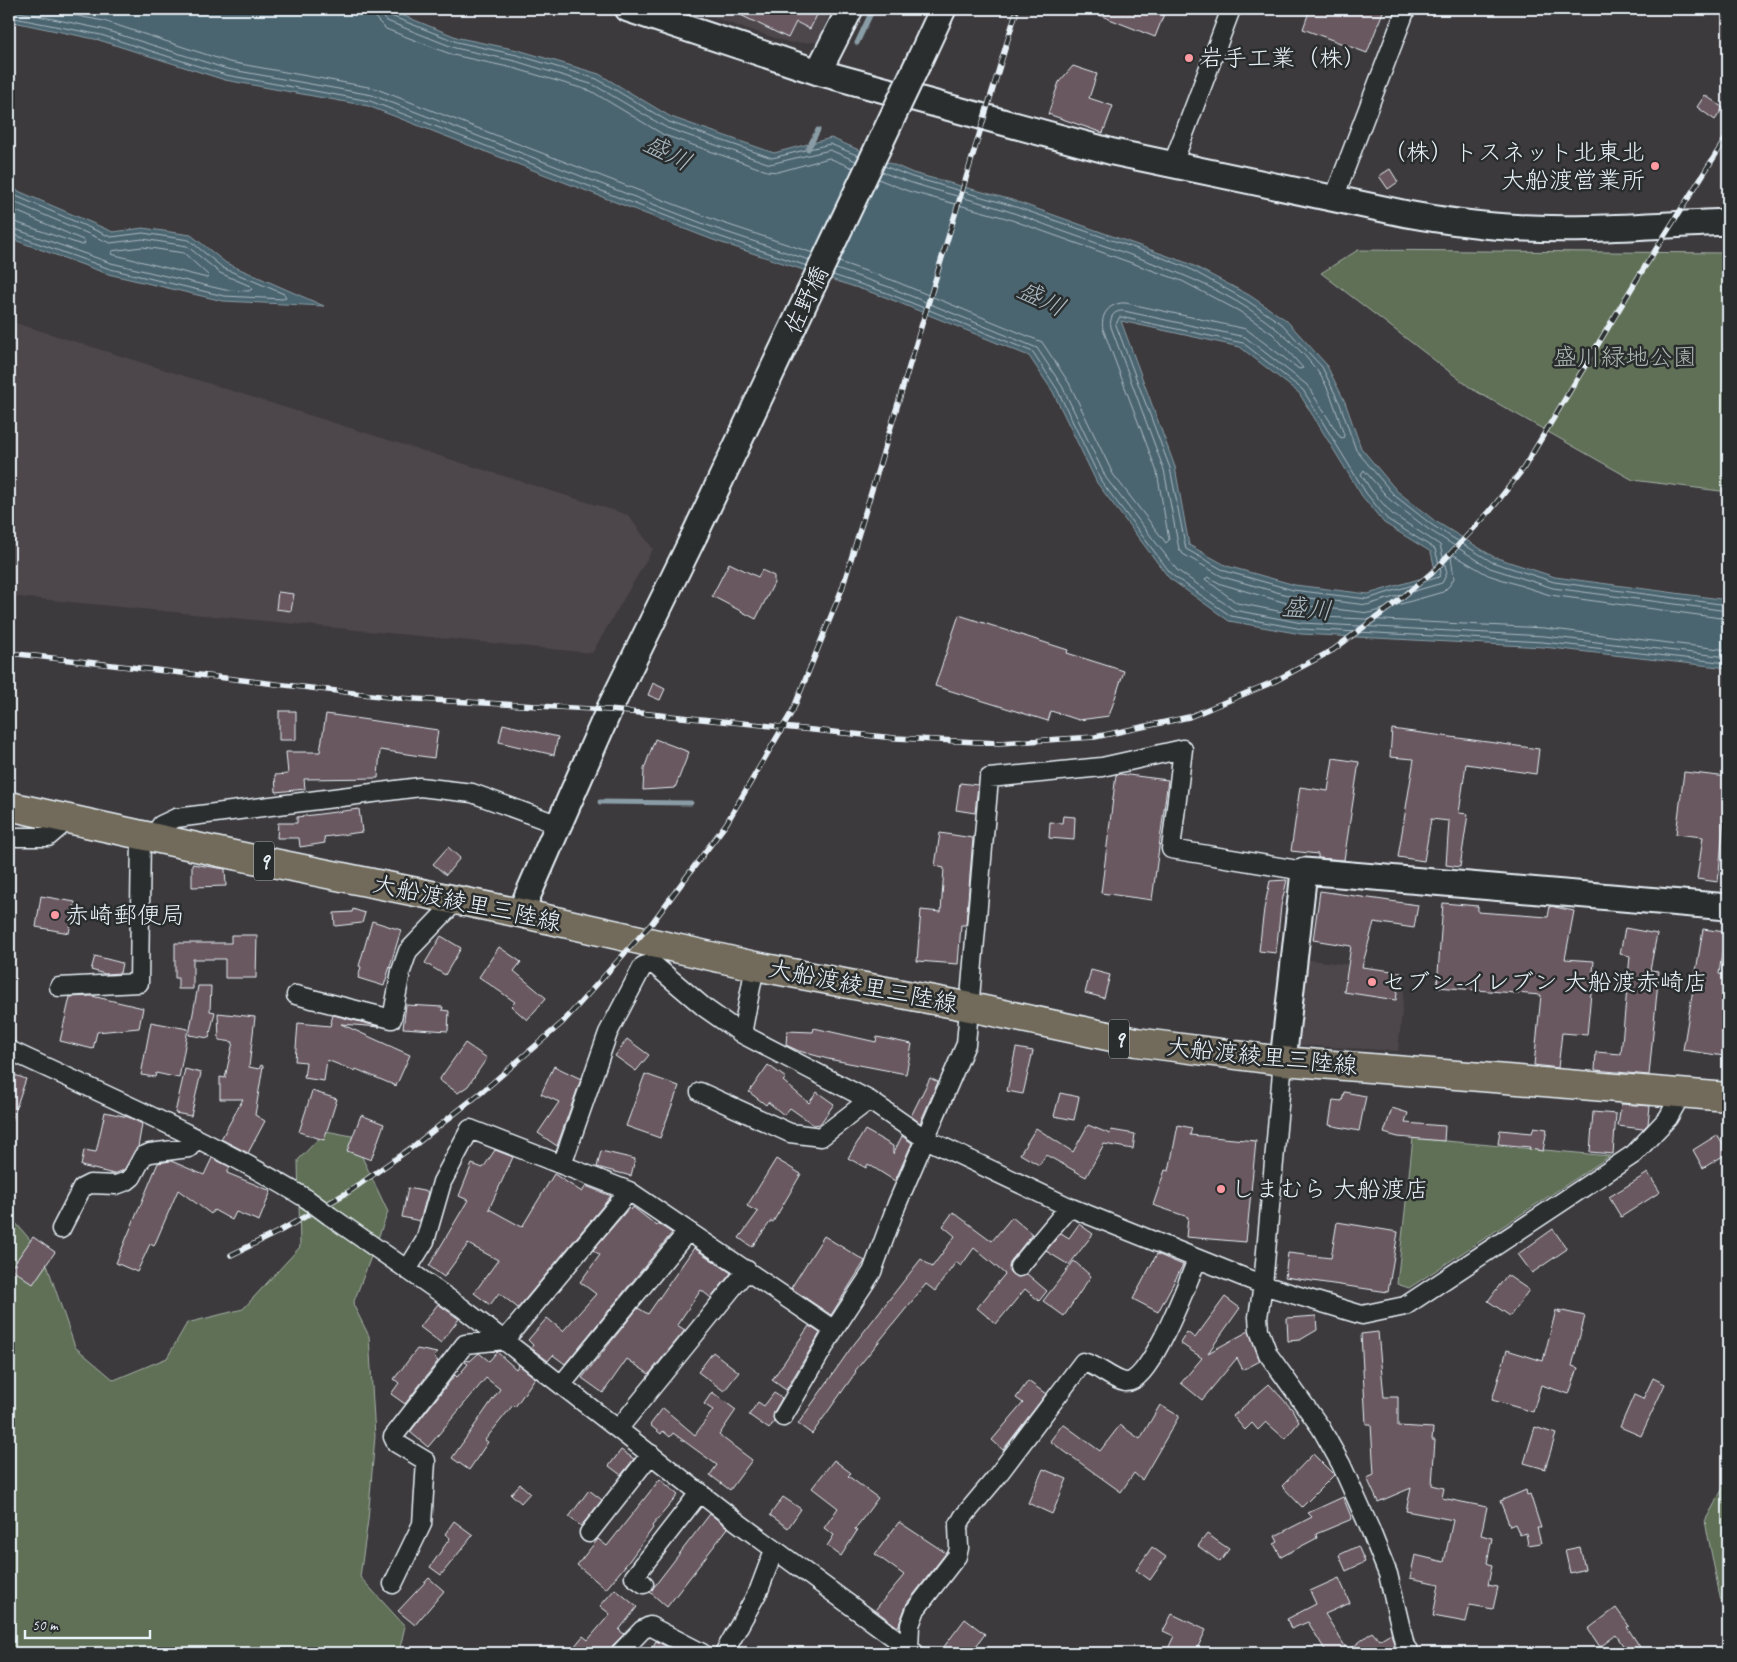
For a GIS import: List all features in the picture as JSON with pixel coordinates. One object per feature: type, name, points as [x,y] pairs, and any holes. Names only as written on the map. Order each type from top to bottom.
[{"type":"main road","name":"大船渡綾里三陸線","points":[[9,806],[520,913],[755,966],[970,1007],[1136,1042],[1283,1060],[1728,1097]]},
{"type":"street","points":[[628,9],[818,72],[1172,166],[1454,222],[1509,228],[1573,229],[1728,222]]},
{"type":"street","points":[[818,72],[850,9]]},
{"type":"street","name":"佐野橋","points":[[520,913],[609,710],[694,536],[943,9]]},
{"type":"street","points":[[1172,166],[1231,9]]},
{"type":"street","points":[[1334,198],[1406,9]]},
{"type":"street","points":[[783,1417],[834,1330],[872,1272],[924,1138],[966,1044],[989,778],[1102,766],[1183,749],[1171,848],[1304,871],[1728,907]]},
{"type":"street","points":[[60,986],[139,983],[147,836],[161,825],[176,818],[420,787],[472,793],[559,825]]},
{"type":"street","points":[[9,837],[48,837],[69,819]]},
{"type":"street","points":[[1304,871],[1283,1060],[1263,1285],[1258,1317],[1259,1330],[1268,1354],[1320,1428],[1341,1464],[1388,1574],[1405,1646],[1410,1653]]},
{"type":"street","points":[[296,995],[392,1019],[406,955],[457,900]]},
{"type":"street","points":[[562,1165],[608,1034],[643,966],[652,963],[705,1008],[742,1034],[869,1100],[924,1138],[1069,1207],[1197,1260],[1263,1285],[1362,1315],[1404,1306],[1634,1154],[1668,1118],[1682,1093]]},
{"type":"street","points":[[742,1034],[755,966]]},
{"type":"street","points":[[9,1050],[196,1139],[268,1175],[307,1199],[505,1340],[774,1550],[912,1651]]},
{"type":"street","points":[[700,1092],[790,1133],[821,1137],[869,1100]]},
{"type":"street","points":[[407,1270],[425,1241],[442,1182],[470,1129],[629,1191],[834,1330]]},
{"type":"street","points":[[61,1228],[82,1188],[90,1184],[116,1185],[132,1176],[143,1156],[150,1153],[189,1148],[196,1139]]},
{"type":"street","points":[[393,1584],[422,1524],[426,1461],[396,1443],[393,1437],[465,1344],[505,1340],[629,1191]]},
{"type":"street","points":[[1019,1267],[1069,1207]]},
{"type":"street","points":[[562,1384],[688,1231]]},
{"type":"street","points":[[912,1651],[910,1625],[916,1609],[957,1556],[958,1526],[963,1517],[994,1480],[1083,1362],[1125,1382],[1134,1380],[1145,1368],[1159,1347],[1197,1260]]},
{"type":"street","points":[[619,1428],[747,1270]]},
{"type":"street","points":[[589,1533],[651,1454]]},
{"type":"street","points":[[644,1584],[634,1577],[700,1492]]},
{"type":"street","points":[[724,1653],[760,1590],[774,1550]]},
{"type":"street","points":[[620,1653],[642,1630],[650,1626],[702,1653]]},
{"type":"shaded area","points":[[686,9],[831,9],[818,42],[791,43]]},
{"type":"shaded area","points":[[9,321],[628,515],[653,549],[592,653],[9,596]]},
{"type":"shaded area","points":[[1302,959],[1406,972],[1398,1051],[1299,1045],[1292,1041]]},
{"type":"green space","name":"盛川緑地公園","points":[[1358,250],[1728,253],[1728,492],[1633,480],[1472,389],[1321,273]]},
{"type":"green space","points":[[326,1131],[352,1136],[388,1212],[353,1304],[369,1336],[375,1436],[368,1520],[360,1577],[405,1626],[400,1648],[373,1653],[9,1653],[9,1215],[44,1256],[75,1347],[114,1380],[167,1358],[187,1323],[243,1309],[300,1247],[298,1160]]},
{"type":"green space","points":[[1413,1138],[1610,1156],[1409,1288],[1397,1284]]},
{"type":"green space","points":[[1728,1479],[1728,1626],[1724,1617],[1705,1521]]},
{"type":"water","name":"盛川","points":[[9,9],[387,9],[459,38],[518,50],[599,74],[671,117],[774,153],[831,138],[913,173],[1012,200],[1190,264],[1249,295],[1286,320],[1326,364],[1345,402],[1361,448],[1397,491],[1435,521],[1494,557],[1555,577],[1728,600],[1728,668],[1543,647],[1301,634],[1229,621],[1169,578],[1097,483],[1053,392],[1029,356],[885,297],[713,240],[368,106],[225,80],[99,40],[9,21]],"holes":[[[1121,321],[1240,347],[1299,393],[1362,496],[1384,523],[1431,552],[1436,574],[1368,594],[1295,585],[1227,566],[1189,545],[1175,467]]]},
{"type":"water","points":[[9,187],[113,232],[143,228],[191,235],[226,263],[324,306],[223,301],[108,274],[9,238]]},
{"type":"building","points":[[728,9],[820,9],[810,29],[796,22],[788,38]]},
{"type":"building","points":[[1084,9],[1166,9],[1155,37]]},
{"type":"building","points":[[1310,9],[1384,9],[1367,53],[1303,29]]},
{"type":"building","points":[[1073,66],[1097,74],[1089,98],[1113,106],[1103,133],[1048,114],[1059,82]]},
{"type":"building","points":[[1705,95],[1723,108],[1715,120],[1697,107]]},
{"type":"building","points":[[1390,169],[1398,182],[1388,189],[1379,176]]},
{"type":"building","points":[[729,563],[758,577],[762,570],[774,576],[774,583],[756,619],[712,596]]},
{"type":"building","points":[[278,592],[294,594],[291,611],[276,609]]},
{"type":"building","points":[[959,615],[1068,650],[1067,653],[1124,671],[1109,716],[1079,720],[1051,711],[1048,721],[935,686]]},
{"type":"building","points":[[653,683],[665,689],[660,700],[648,695]]},
{"type":"building","points":[[279,711],[296,711],[296,740],[279,740]]},
{"type":"building","points":[[326,714],[438,730],[434,758],[380,750],[378,778],[304,779],[305,789],[276,792],[275,775],[288,774],[286,752],[320,752]]},
{"type":"building","points":[[503,724],[558,737],[554,755],[499,742]]},
{"type":"building","points":[[1392,729],[1539,749],[1536,774],[1466,764],[1459,813],[1468,814],[1460,867],[1446,865],[1449,821],[1431,819],[1424,861],[1398,857],[1414,759],[1390,757]]},
{"type":"building","points":[[655,739],[689,752],[675,788],[643,790],[644,769]]},
{"type":"building","points":[[1333,758],[1359,762],[1344,860],[1318,858],[1318,854],[1291,851],[1300,787],[1328,791]]},
{"type":"building","points":[[1684,772],[1728,777],[1718,882],[1697,879],[1703,837],[1676,834]]},
{"type":"building","points":[[1116,775],[1168,780],[1152,900],[1101,893]]},
{"type":"building","points":[[960,783],[978,785],[975,813],[956,810]]},
{"type":"building","points":[[359,809],[362,832],[324,837],[325,843],[300,847],[299,838],[277,838],[278,823],[297,823],[297,817]]},
{"type":"building","points":[[1063,816],[1075,817],[1074,840],[1049,838],[1050,822],[1062,823]]},
{"type":"building","points":[[940,833],[973,838],[966,925],[961,925],[958,964],[917,961],[921,910],[941,912],[944,868],[935,866]]},
{"type":"building","points":[[448,847],[460,858],[446,875],[433,864]]},
{"type":"building","points":[[192,864],[225,869],[226,886],[192,887]]},
{"type":"building","points":[[1287,880],[1281,906],[1276,953],[1259,951],[1264,909],[1270,881]]},
{"type":"building","points":[[1320,891],[1418,905],[1414,928],[1374,922],[1362,967],[1400,972],[1396,1000],[1344,992],[1351,946],[1313,940]]},
{"type":"building","points":[[41,896],[75,902],[69,933],[36,927]]},
{"type":"building","points":[[1443,903],[1478,906],[1478,912],[1548,917],[1550,906],[1574,911],[1565,959],[1594,961],[1587,1035],[1562,1033],[1558,1068],[1534,1065],[1541,995],[1437,987]]},
{"type":"building","points":[[353,909],[365,913],[362,923],[335,926],[334,913],[352,912]]},
{"type":"building","points":[[372,921],[401,930],[384,986],[358,978],[361,967],[359,966]]},
{"type":"building","points":[[1625,928],[1657,934],[1650,970],[1659,971],[1649,1075],[1595,1070],[1596,1052],[1621,1054],[1630,956],[1620,954]]},
{"type":"building","points":[[1703,929],[1725,932],[1719,974],[1728,976],[1728,1029],[1724,1056],[1683,1050]]},
{"type":"building","points":[[231,935],[257,935],[256,978],[225,978],[225,959],[193,959],[193,989],[178,989],[178,978],[175,978],[175,943],[231,943]]},
{"type":"building","points":[[441,936],[461,948],[445,975],[425,963]]},
{"type":"building","points":[[499,947],[521,962],[514,971],[546,998],[527,1020],[511,1006],[515,1002],[479,977]]},
{"type":"building","points":[[95,956],[122,963],[120,973],[105,974],[91,970]]},
{"type":"building","points":[[1091,970],[1110,975],[1104,998],[1085,993]]},
{"type":"building","points":[[198,986],[211,986],[210,1011],[215,1012],[209,1038],[189,1035]]},
{"type":"building","points":[[92,996],[143,1008],[139,1028],[97,1032],[93,1049],[60,1041],[70,997]]},
{"type":"building","points":[[406,1005],[443,1007],[442,1010],[449,1011],[448,1031],[403,1028]]},
{"type":"building","points":[[218,1013],[255,1017],[249,1067],[259,1069],[261,1065],[263,1066],[255,1115],[265,1121],[248,1153],[221,1139],[243,1099],[220,1099],[220,1077],[225,1078],[233,1042],[219,1040]]},
{"type":"building","points":[[333,1015],[380,1027],[341,1024],[410,1055],[396,1086],[356,1069],[355,1071],[327,1060],[324,1081],[304,1078],[306,1062],[295,1061],[298,1023],[330,1026]]},
{"type":"building","points":[[151,1022],[188,1029],[179,1078],[156,1073],[155,1077],[141,1075]]},
{"type":"building","points":[[814,1028],[876,1042],[877,1037],[912,1044],[906,1074],[828,1059],[799,1051],[786,1045],[787,1031],[813,1032]]},
{"type":"building","points":[[627,1039],[649,1055],[636,1071],[615,1056]]},
{"type":"building","points":[[465,1043],[487,1058],[468,1086],[458,1093],[439,1080]]},
{"type":"building","points":[[1016,1048],[1033,1051],[1023,1094],[1007,1091]]},
{"type":"building","points":[[768,1065],[786,1078],[783,1081],[809,1103],[817,1092],[834,1104],[820,1124],[814,1125],[790,1108],[784,1115],[768,1102],[766,1105],[749,1092]]},
{"type":"building","points":[[554,1066],[581,1079],[557,1146],[538,1133],[559,1102],[541,1094]]},
{"type":"building","points":[[185,1069],[201,1073],[191,1116],[175,1113]]},
{"type":"building","points":[[9,1073],[26,1079],[11,1122],[9,1121]]},
{"type":"building","points":[[645,1074],[679,1086],[660,1138],[626,1126]]},
{"type":"building","points":[[930,1078],[938,1082],[920,1123],[911,1116]]},
{"type":"building","points":[[312,1091],[337,1099],[324,1140],[299,1132]]},
{"type":"building","points":[[1344,1092],[1366,1096],[1359,1131],[1329,1125],[1333,1100],[1342,1101]]},
{"type":"building","points":[[1060,1093],[1079,1097],[1074,1120],[1054,1116]]},
{"type":"building","points":[[1621,1104],[1650,1106],[1648,1124],[1643,1129],[1618,1126]]},
{"type":"building","points":[[1392,1108],[1408,1113],[1405,1123],[1445,1126],[1444,1141],[1398,1137],[1384,1133]]},
{"type":"building","points":[[105,1112],[128,1117],[142,1124],[138,1147],[124,1170],[114,1174],[81,1166],[84,1150],[96,1152]]},
{"type":"building","points":[[1593,1112],[1616,1114],[1613,1154],[1590,1152]]},
{"type":"building","points":[[361,1115],[384,1124],[371,1160],[347,1151]]},
{"type":"building","points":[[1088,1125],[1110,1134],[1111,1130],[1135,1134],[1133,1149],[1104,1144],[1086,1177],[1046,1155],[1039,1165],[1020,1154],[1036,1128],[1073,1152]]},
{"type":"building","name":"しまむら 大船渡店","points":[[1178,1125],[1192,1128],[1190,1135],[1256,1141],[1246,1242],[1186,1237],[1188,1217],[1153,1205],[1165,1170],[1169,1171]]},
{"type":"building","points":[[1534,1127],[1547,1129],[1543,1151],[1529,1149],[1530,1147],[1498,1144],[1500,1130],[1532,1133]]},
{"type":"building","points":[[865,1130],[893,1146],[893,1154],[902,1136],[912,1143],[895,1181],[868,1164],[866,1168],[848,1158]]},
{"type":"building","points":[[1717,1135],[1728,1153],[1703,1168],[1693,1150]]},
{"type":"building","points":[[495,1150],[513,1157],[489,1209],[522,1227],[554,1174],[582,1192],[586,1186],[611,1196],[518,1308],[499,1293],[490,1305],[474,1293],[498,1260],[468,1244],[444,1277],[429,1266],[468,1200],[459,1196],[472,1164],[483,1168]]},
{"type":"building","points":[[601,1151],[635,1159],[631,1176],[597,1167]]},
{"type":"building","points":[[212,1158],[230,1167],[227,1173],[271,1191],[259,1221],[236,1212],[232,1220],[214,1210],[211,1214],[178,1190],[154,1246],[150,1244],[137,1272],[116,1263],[158,1163],[171,1161],[204,1175]]},
{"type":"building","points":[[776,1159],[801,1174],[773,1222],[771,1221],[752,1247],[739,1238],[758,1212],[747,1206]]},
{"type":"building","points":[[1648,1173],[1660,1192],[1621,1217],[1609,1197]]},
{"type":"building","points":[[408,1188],[428,1192],[420,1221],[402,1217]]},
{"type":"building","points":[[633,1207],[657,1226],[658,1224],[672,1233],[565,1364],[553,1355],[548,1361],[531,1348],[533,1345],[528,1340],[547,1318],[563,1331],[596,1294],[580,1282],[600,1255],[593,1250],[629,1208],[631,1210]]},
{"type":"building","points":[[953,1212],[992,1241],[1012,1217],[1032,1234],[1011,1261],[1009,1271],[1017,1277],[1027,1274],[1047,1291],[1039,1301],[1025,1289],[996,1324],[977,1308],[1005,1274],[974,1248],[961,1266],[956,1262],[935,1291],[926,1284],[855,1371],[812,1434],[798,1424],[851,1348],[921,1259],[932,1267],[955,1236],[943,1226]]},
{"type":"building","points":[[1337,1222],[1398,1232],[1388,1292],[1285,1277],[1288,1253],[1331,1258]]},
{"type":"building","points":[[1079,1224],[1093,1234],[1069,1265],[1046,1251],[1061,1233],[1069,1238]]},
{"type":"building","points":[[1553,1229],[1567,1249],[1532,1273],[1518,1254]]},
{"type":"building","points":[[824,1236],[865,1261],[831,1315],[791,1288]]},
{"type":"building","points":[[33,1237],[55,1252],[33,1284],[11,1268]]},
{"type":"building","points":[[694,1248],[731,1273],[711,1298],[701,1290],[677,1325],[685,1330],[649,1374],[627,1359],[603,1393],[582,1378],[638,1308],[648,1314]]},
{"type":"building","points":[[1157,1254],[1183,1265],[1158,1312],[1133,1299]]},
{"type":"building","points":[[1074,1261],[1091,1276],[1064,1316],[1043,1301]]},
{"type":"building","points":[[1507,1275],[1529,1290],[1510,1316],[1488,1301]]},
{"type":"building","points":[[1225,1297],[1240,1308],[1208,1353],[1249,1331],[1260,1361],[1243,1370],[1237,1358],[1202,1400],[1181,1383],[1202,1358],[1180,1343],[1187,1332],[1195,1338]]},
{"type":"building","points":[[438,1304],[459,1319],[441,1343],[420,1327]]},
{"type":"building","points":[[1556,1310],[1561,1314],[1558,1310],[1585,1316],[1572,1366],[1578,1368],[1569,1394],[1541,1385],[1533,1412],[1492,1400],[1507,1350],[1543,1361]]},
{"type":"building","points":[[1316,1316],[1317,1330],[1300,1340],[1288,1341],[1287,1318]]},
{"type":"building","points":[[809,1326],[820,1333],[786,1390],[772,1380]]},
{"type":"building","points":[[1378,1332],[1384,1397],[1398,1397],[1398,1426],[1433,1428],[1432,1440],[1435,1440],[1432,1485],[1444,1488],[1442,1498],[1487,1507],[1481,1535],[1492,1538],[1487,1563],[1492,1565],[1488,1585],[1498,1587],[1493,1609],[1470,1605],[1466,1622],[1433,1616],[1439,1584],[1410,1578],[1415,1555],[1444,1562],[1453,1520],[1406,1511],[1411,1488],[1378,1502],[1367,1478],[1374,1475],[1371,1424],[1366,1424],[1361,1334]]},
{"type":"building","points":[[417,1349],[437,1353],[434,1357],[438,1361],[405,1404],[391,1394],[399,1383],[394,1379]]},
{"type":"building","points":[[497,1352],[516,1369],[519,1365],[535,1378],[515,1407],[513,1405],[485,1440],[488,1442],[469,1470],[452,1458],[500,1389],[486,1378],[428,1447],[410,1432],[455,1375],[457,1377],[468,1364],[465,1362],[466,1360],[470,1361],[479,1353],[489,1361]]},
{"type":"building","points":[[713,1352],[739,1372],[724,1391],[698,1372]]},
{"type":"building","points":[[1653,1378],[1665,1384],[1641,1436],[1620,1427],[1634,1395],[1643,1399]]},
{"type":"building","points":[[1028,1381],[1046,1394],[1003,1450],[992,1440],[1023,1403],[1016,1398]]},
{"type":"building","points":[[1269,1384],[1292,1409],[1299,1422],[1285,1439],[1266,1422],[1258,1430],[1252,1423],[1245,1430],[1233,1416]]},
{"type":"building","points":[[712,1392],[736,1410],[719,1435],[752,1460],[730,1490],[710,1475],[717,1465],[673,1433],[670,1437],[663,1431],[661,1434],[650,1425],[663,1408],[695,1435],[713,1410],[704,1404]]},
{"type":"building","points":[[774,1393],[782,1398],[774,1412],[774,1422],[769,1429],[749,1415],[758,1402],[764,1406]]},
{"type":"building","points":[[1160,1405],[1179,1416],[1142,1480],[1134,1473],[1121,1492],[1050,1441],[1063,1424],[1100,1451],[1120,1425],[1140,1439]]},
{"type":"building","points":[[1535,1427],[1556,1434],[1545,1469],[1524,1463]]},
{"type":"building","points":[[621,1450],[634,1459],[621,1475],[609,1466]]},
{"type":"building","points":[[1313,1454],[1334,1475],[1302,1507],[1282,1486]]},
{"type":"building","points":[[834,1460],[851,1473],[848,1476],[878,1498],[855,1529],[857,1531],[841,1556],[827,1546],[834,1535],[824,1528],[838,1508],[812,1488]]},
{"type":"building","points":[[1043,1469],[1067,1479],[1052,1514],[1028,1503]]},
{"type":"building","points":[[660,1479],[678,1495],[652,1526],[653,1528],[629,1561],[606,1589],[577,1565],[598,1539],[607,1546]]},
{"type":"building","points":[[520,1484],[530,1493],[521,1503],[511,1494]]},
{"type":"building","points":[[589,1490],[602,1500],[581,1526],[569,1517]]},
{"type":"building","points":[[1526,1490],[1527,1495],[1530,1494],[1541,1528],[1537,1528],[1541,1543],[1528,1545],[1526,1533],[1520,1535],[1515,1524],[1510,1526],[1500,1501]]},
{"type":"building","points":[[783,1497],[801,1509],[788,1528],[770,1515]]},
{"type":"building","points":[[1343,1497],[1352,1519],[1316,1534],[1317,1538],[1281,1557],[1274,1544],[1278,1542],[1275,1536],[1312,1517],[1308,1513]]},
{"type":"building","points":[[710,1514],[728,1528],[667,1607],[650,1592]]},
{"type":"building","points":[[454,1521],[473,1535],[441,1575],[430,1567],[450,1538],[445,1534]]},
{"type":"building","points":[[899,1522],[946,1553],[907,1603],[898,1627],[875,1610],[904,1575],[875,1554]]},
{"type":"building","points":[[1207,1534],[1229,1549],[1220,1562],[1198,1546]]},
{"type":"building","points":[[1358,1546],[1365,1562],[1346,1571],[1339,1555]]},
{"type":"building","points":[[1152,1547],[1166,1557],[1150,1580],[1136,1570]]},
{"type":"building","points":[[1580,1547],[1585,1569],[1570,1573],[1565,1550]]},
{"type":"building","points":[[429,1578],[444,1591],[415,1625],[398,1611]]},
{"type":"building","points":[[1339,1578],[1350,1603],[1325,1614],[1348,1651],[1372,1632],[1379,1640],[1391,1633],[1396,1651],[1391,1653],[1327,1653],[1308,1622],[1291,1629],[1287,1619],[1316,1604],[1310,1591]]},
{"type":"building","points":[[615,1589],[637,1607],[619,1630],[624,1634],[612,1646],[610,1653],[569,1653],[583,1636],[588,1640],[610,1614],[600,1606]]},
{"type":"building","points":[[1616,1608],[1629,1626],[1627,1627],[1644,1653],[1628,1653],[1616,1635],[1600,1647],[1588,1629]]},
{"type":"building","points":[[1172,1614],[1206,1630],[1195,1653],[1166,1653],[1174,1636],[1163,1631]]},
{"type":"building","points":[[965,1619],[985,1634],[971,1653],[950,1653],[943,1648]]},
{"type":"building","points":[[656,1641],[679,1653],[649,1653]]},
{"type":"waterway","points":[[857,43],[873,9]]},
{"type":"waterway","points":[[808,149],[818,130]]},
{"type":"waterway","points":[[600,802],[691,803]]},
{"type":"railway","points":[[231,1255],[278,1232],[350,1191],[415,1145],[483,1091],[562,1023],[652,923],[726,824],[793,710],[842,589],[1017,9]]},
{"type":"railway","points":[[9,653],[397,698],[609,710],[895,738],[999,743],[1095,737],[1189,717],[1273,682],[1333,650],[1393,605],[1436,569],[1490,511],[1523,469],[1639,276],[1728,135]]},
{"type":"place","name":"岩手工業（株）","points":[[1189,58]]},
{"type":"place","name":"（株）トスネット北東北 大船渡営業所","points":[[1655,166]]},
{"type":"place","name":"赤崎郵便局","points":[[55,915]]},
{"type":"place","name":"セブン-イレブン 大船渡赤崎店","points":[[1372,982]]},
{"type":"place","name":"しまむら 大船渡店","points":[[1221,1189]]}]
